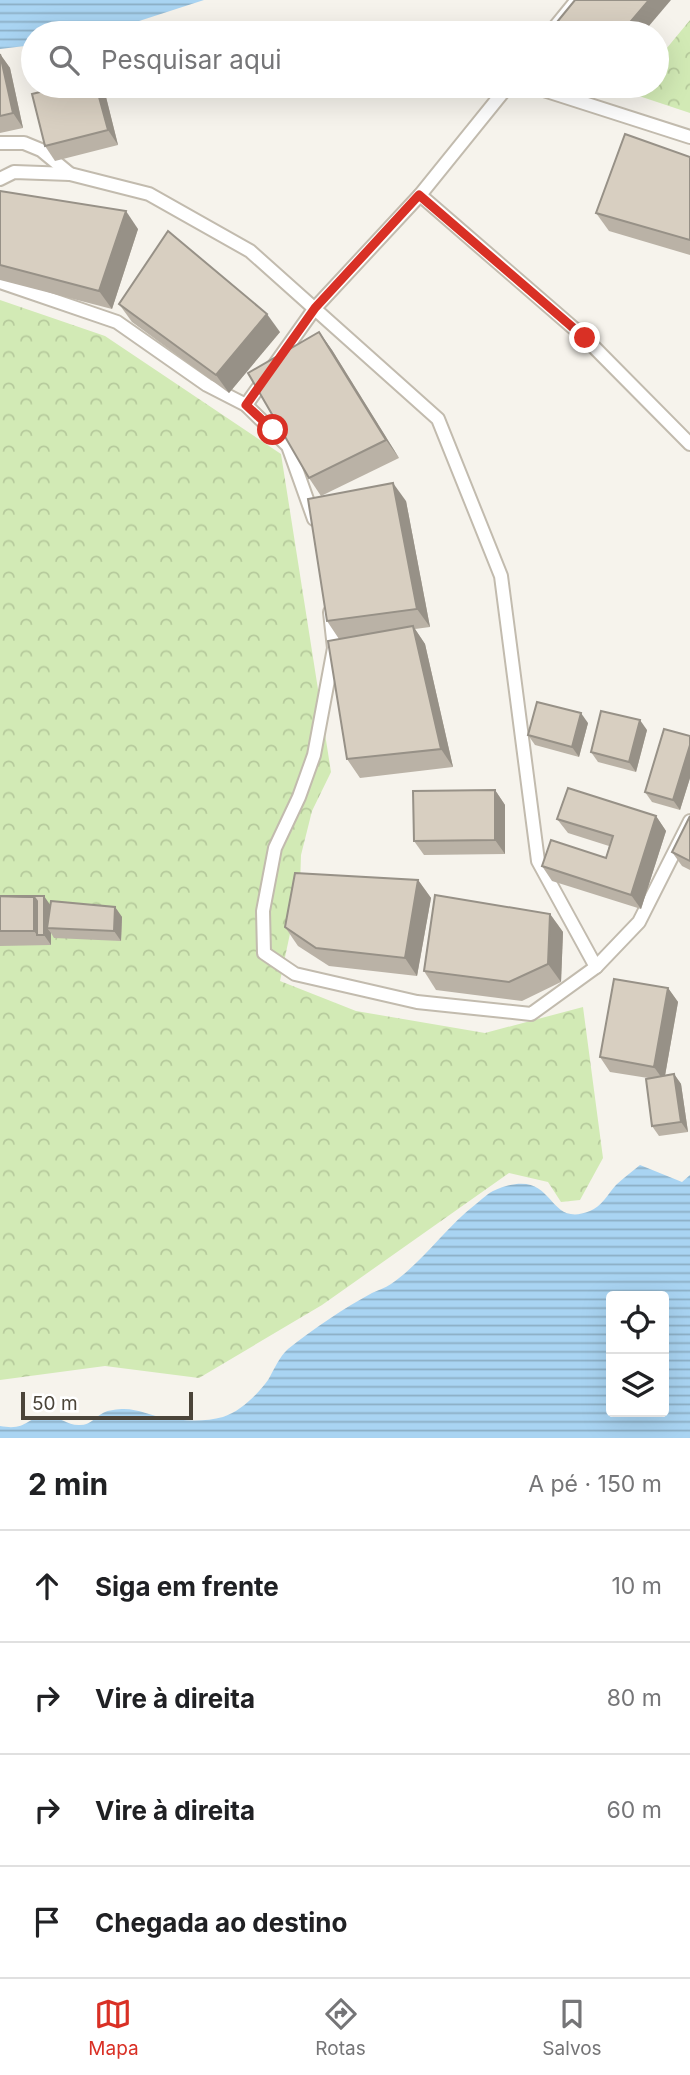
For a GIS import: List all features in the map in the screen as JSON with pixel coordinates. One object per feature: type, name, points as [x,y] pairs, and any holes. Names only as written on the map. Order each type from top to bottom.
[{"type":"lane","points":[[560,21],[577,0]]},
{"type":"lane","points":[[246,405],[315,308],[419,195],[498,98]]},
{"type":"lane","points":[[568,98],[690,137]]},
{"type":"lane","points":[[0,143],[24,144],[41,150],[70,174]]},
{"type":"lane","points":[[0,180],[14,172],[70,174],[149,194],[250,251],[438,419],[502,576],[538,861],[596,967]]},
{"type":"lane","points":[[419,195],[585,338],[690,444]]},
{"type":"lane","points":[[0,282],[117,322],[207,385],[246,405],[288,446],[317,527]]},
{"type":"lane","points":[[328,594],[334,648],[314,755],[299,797],[275,848],[263,911],[264,953],[295,974],[417,1002],[531,1014],[596,967],[639,922],[690,821]]},
{"type":"green space","points":[[690,20],[690,113],[645,98],[669,98],[669,45]]},
{"type":"green space","points":[[0,300],[105,336],[281,454],[331,772],[312,811],[301,855],[300,886],[280,981],[356,1011],[485,1033],[583,1007],[603,1158],[580,1200],[561,1202],[548,1182],[509,1173],[322,1305],[199,1378],[105,1366],[0,1380]]},
{"type":"water","points":[[0,0],[204,0],[139,21],[21,21],[21,46],[0,49]]},
{"type":"water","points":[[640,1165],[682,1182],[690,1175],[690,1438],[0,1438],[0,1426],[21,1426],[45,1416],[84,1425],[105,1412],[119,1409],[187,1420],[209,1420],[229,1415],[259,1391],[288,1349],[318,1326],[403,1275],[465,1213],[491,1192],[514,1184],[529,1185],[540,1190],[564,1212],[575,1214],[598,1207],[616,1185]]},
{"type":"building","points":[[575,0],[649,0],[631,21],[558,21]]},
{"type":"building","points":[[0,54],[13,113],[0,116]]},
{"type":"building","points":[[33,98],[99,98],[108,130],[45,146]]},
{"type":"building","points":[[625,134],[690,157],[690,240],[596,213]]},
{"type":"building","points":[[0,191],[126,211],[99,291],[0,265]]},
{"type":"building","points":[[168,231],[267,314],[216,375],[119,304]]},
{"type":"building","points":[[319,332],[386,440],[309,478],[248,373]]},
{"type":"building","points":[[393,483],[417,609],[327,621],[308,499]]},
{"type":"building","points":[[413,626],[441,749],[347,759],[328,641]]},
{"type":"building","points":[[537,702],[581,713],[572,747],[528,735]]},
{"type":"building","points":[[601,711],[640,720],[629,762],[591,752]]},
{"type":"building","points":[[664,729],[690,736],[690,745],[673,800],[645,792]]},
{"type":"building","points":[[568,788],[656,816],[631,895],[542,866],[551,840],[606,858],[613,836],[557,819]]},
{"type":"building","points":[[495,790],[495,840],[414,841],[413,791]]},
{"type":"building","points":[[690,816],[690,861],[672,852]]},
{"type":"building","points":[[295,873],[418,880],[405,958],[316,948],[285,927]]},
{"type":"building","points":[[435,895],[550,914],[548,964],[509,982],[424,971]]},
{"type":"building","points":[[0,896],[34,897],[34,931],[0,931]]},
{"type":"building","points":[[0,896],[44,896],[44,935],[37,935],[37,901],[34,897]]},
{"type":"building","points":[[51,901],[115,907],[114,931],[47,928]]},
{"type":"building","points":[[614,979],[668,988],[654,1067],[600,1057]]},
{"type":"building","points":[[674,1074],[681,1122],[652,1126],[646,1079]]},
{"type":"route","points":[[273,430],[246,405],[315,308],[419,195],[585,338]]}]
